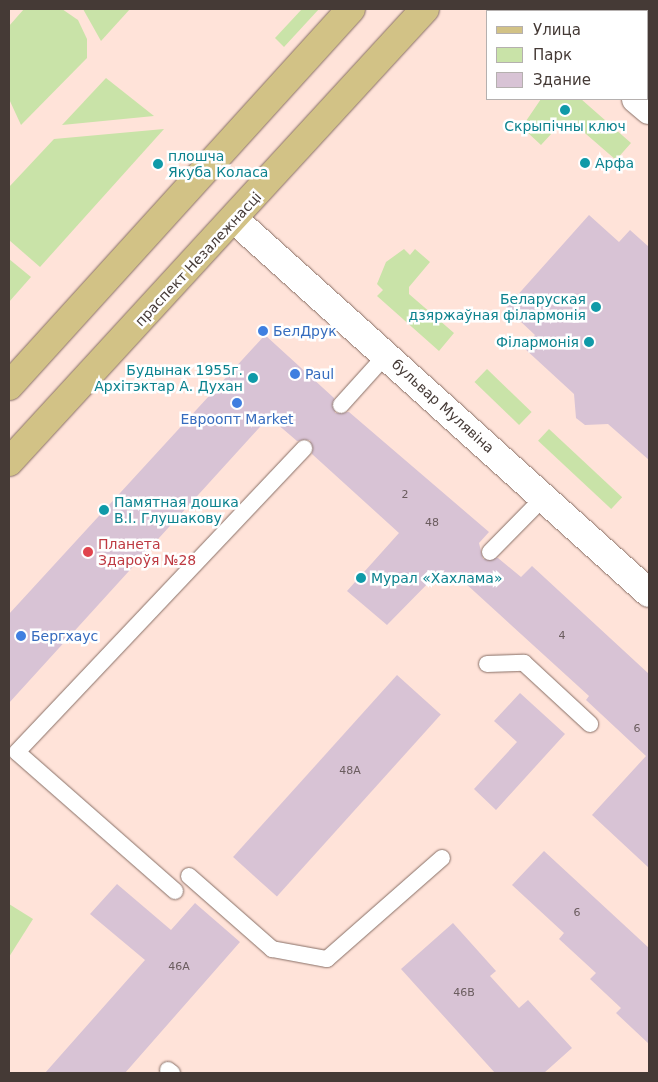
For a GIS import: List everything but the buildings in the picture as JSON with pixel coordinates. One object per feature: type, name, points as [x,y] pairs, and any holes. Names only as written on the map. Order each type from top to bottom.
[{"type":"main road","points":[[9,386],[351,9]]},
{"type":"main road","name":"праспект Незалежнасці","points":[[9,462],[235,220],[425,9]]},
{"type":"street","points":[[637,100],[649,110]]},
{"type":"street","name":"бульвар Мулявіна","points":[[235,220],[649,593]]},
{"type":"lane","points":[[341,405],[386,355]]},
{"type":"lane","points":[[175,890],[17,752],[304,448]]},
{"type":"lane","points":[[490,552],[544,497]]},
{"type":"lane","points":[[486,664],[524,663],[590,724]]},
{"type":"lane","points":[[189,876],[272,949],[327,959],[442,858]]},
{"type":"green space","points":[[24,9],[62,9],[78,20],[87,39],[87,58],[21,125],[9,99],[9,26]]},
{"type":"green space","points":[[83,9],[130,9],[101,41]]},
{"type":"green space","points":[[302,9],[319,9],[284,47],[275,38]]},
{"type":"green space","points":[[106,78],[154,116],[62,125]]},
{"type":"green space","points":[[540,100],[582,100],[631,143],[616,160],[571,121],[563,121],[541,145],[527,132],[532,126],[526,121]]},
{"type":"green space","points":[[164,129],[40,267],[9,240],[9,187],[54,139]]},
{"type":"green space","points":[[404,249],[410,255],[415,249],[430,262],[409,287],[409,294],[454,333],[439,351],[377,296],[383,290],[377,284],[386,262]]},
{"type":"green space","points":[[9,259],[31,277],[9,302]]},
{"type":"green space","points":[[487,369],[532,412],[519,425],[474,382]]},
{"type":"green space","points":[[549,429],[622,497],[611,509],[538,441]]},
{"type":"green space","points":[[9,904],[33,919],[9,957]]},
{"type":"place","name":"Скрыпічны ключ","points":[[565,110]]},
{"type":"place","name":"Арфа","points":[[585,163]]},
{"type":"place","name":"плошча Якуба Коласа","points":[[158,164]]},
{"type":"place","name":"Беларуская дзяржаўная філармонія","points":[[596,307]]},
{"type":"place","name":"БелДрук","points":[[263,331]]},
{"type":"place","name":"Філармонія","points":[[589,342]]},
{"type":"place","name":"Paul","points":[[295,374]]},
{"type":"place","name":"Будынак 1955г. Архітэктар А. Духан","points":[[253,378]]},
{"type":"place","name":"Евроопт Market","points":[[237,403]]},
{"type":"place","name":"Памятная дошка В.І. Глушакову","points":[[104,510]]},
{"type":"place","name":"Планета Здароўя №28","points":[[88,552]]},
{"type":"place","name":"Мурал «Хахлама»","points":[[361,578]]},
{"type":"place","name":"Бергхаус","points":[[21,636]]}]
